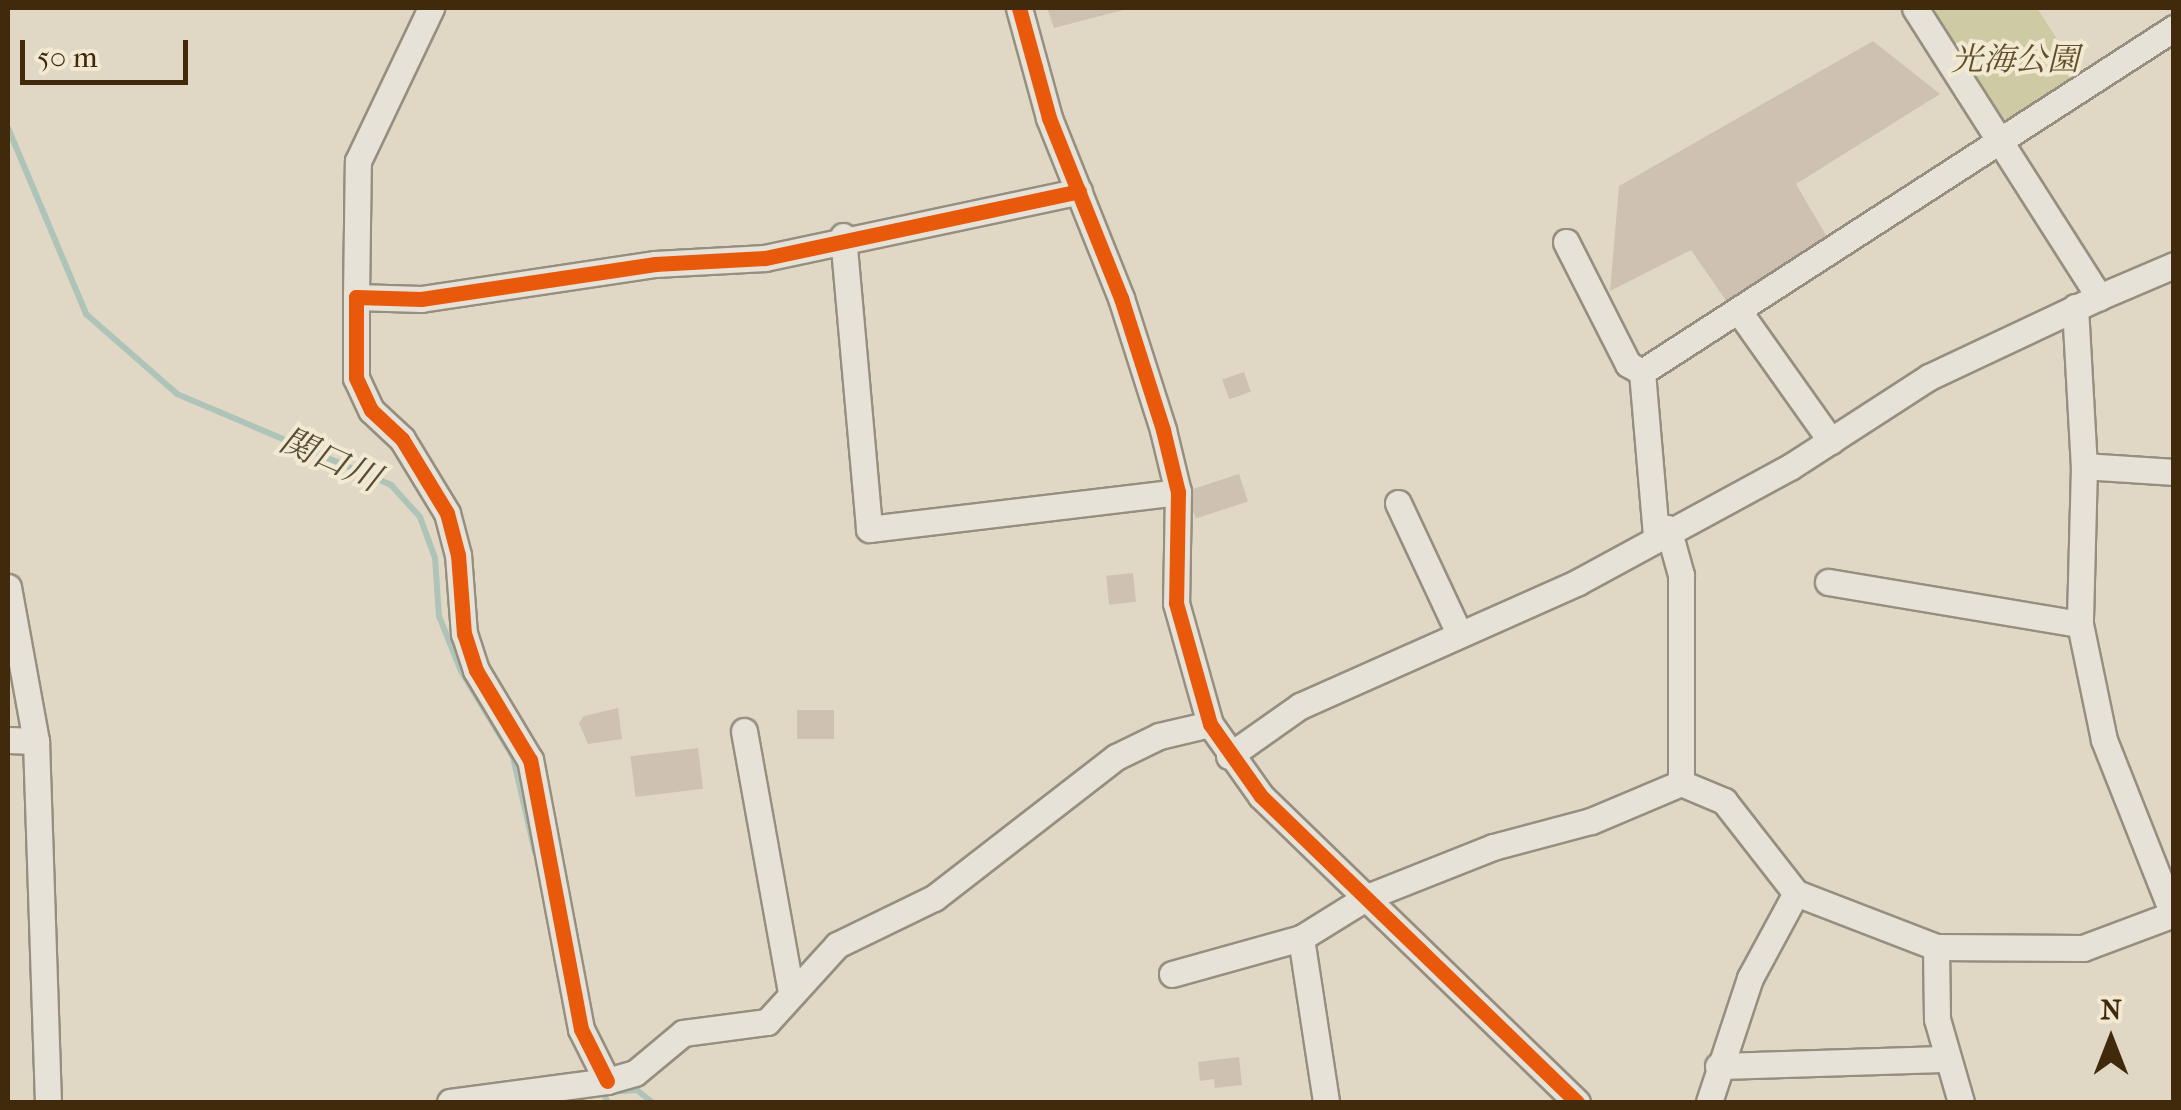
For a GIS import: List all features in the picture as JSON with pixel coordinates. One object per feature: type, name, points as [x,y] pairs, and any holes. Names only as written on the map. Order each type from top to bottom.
[{"type":"street","points":[[431,8],[358,161],[356,378],[371,410],[402,438],[447,512],[458,555],[464,634],[476,670],[530,760],[581,1030],[596,1083]]},
{"type":"street","points":[[1019,8],[1048,118],[1121,298],[1178,492],[1176,603],[1210,724],[1261,796],[1577,1102]]},
{"type":"street","points":[[1172,974],[1301,938],[1367,897],[1493,847],[1592,821],[1680,782],[1724,801],[1796,893],[1936,947],[2083,948],[2173,914],[2104,740],[2080,624],[2087,302],[2000,140],[1916,8]]},
{"type":"street","points":[[1642,372],[2174,28]]},
{"type":"street","points":[[356,298],[420,299],[655,264],[765,258],[843,236],[1079,191]]},
{"type":"street","points":[[843,236],[869,529],[1178,492]]},
{"type":"street","points":[[1566,242],[1628,364],[1642,372]]},
{"type":"street","points":[[1230,756],[1300,706],[1458,631],[1578,582],[1831,441],[1928,376],[2174,266]]},
{"type":"street","points":[[1740,312],[1831,441]]},
{"type":"street","points":[[1642,372],[1662,532],[1681,574],[1680,782]]},
{"type":"street","points":[[2084,466],[2174,472]]},
{"type":"street","points":[[1398,502],[1458,631]]},
{"type":"street","points":[[1828,582],[2080,624]]},
{"type":"street","points":[[8,587],[36,741],[48,1102]]},
{"type":"street","points":[[450,1102],[596,1083],[635,1074],[683,1033],[767,1022],[838,945],[934,898],[1116,757],[1159,736],[1210,724]]},
{"type":"street","points":[[744,731],[792,993]]},
{"type":"street","points":[[8,740],[36,741]]},
{"type":"street","points":[[1708,1102],[1750,978],[1796,893]]},
{"type":"street","points":[[1301,938],[1326,1102]]},
{"type":"street","points":[[1936,947],[1937,1019],[1960,1102]]},
{"type":"street","points":[[1718,1066],[1946,1059]]},
{"type":"green space","name":"光海公園","points":[[1937,8],[2037,8],[2085,82],[2003,127],[1933,18]]},
{"type":"building","points":[[1047,8],[1127,8],[1127,9],[1054,28]]},
{"type":"building","points":[[1873,41],[1940,94],[1796,184],[1827,237],[1727,302],[1691,250],[1610,291],[1619,186]]},
{"type":"building","points":[[1244,372],[1251,392],[1229,399],[1222,379]]},
{"type":"building","points":[[1239,474],[1248,502],[1196,519],[1187,491]]},
{"type":"building","points":[[1133,573],[1136,602],[1109,605],[1106,576]]},
{"type":"building","points":[[618,708],[622,739],[588,744],[579,723],[584,716]]},
{"type":"building","points":[[797,710],[834,710],[834,739],[797,739]]},
{"type":"building","points":[[698,748],[703,789],[636,797],[631,756]]},
{"type":"building","points":[[1239,1057],[1242,1085],[1215,1088],[1214,1079],[1200,1081],[1198,1062]]},
{"type":"waterway","name":"関口川","points":[[8,128],[86,314],[177,394],[391,485],[420,517],[435,558],[439,616],[461,671],[513,757],[535,852]]},
{"type":"waterway","name":"関口川","points":[[600,1089],[608,1102]]},
{"type":"waterway","points":[[608,1092],[637,1090],[652,1102]]},
{"type":"cycle path","points":[[1019,8],[1049,118],[1121,298],[1163,430],[1178,492],[1176,603],[1210,724],[1261,796],[1577,1102]]},
{"type":"cycle path","points":[[607,1081],[581,1029],[530,760],[476,670],[464,634],[458,555],[447,513],[402,439],[371,410],[356,378],[356,297],[421,299],[655,264],[765,258],[1079,191]]}]
